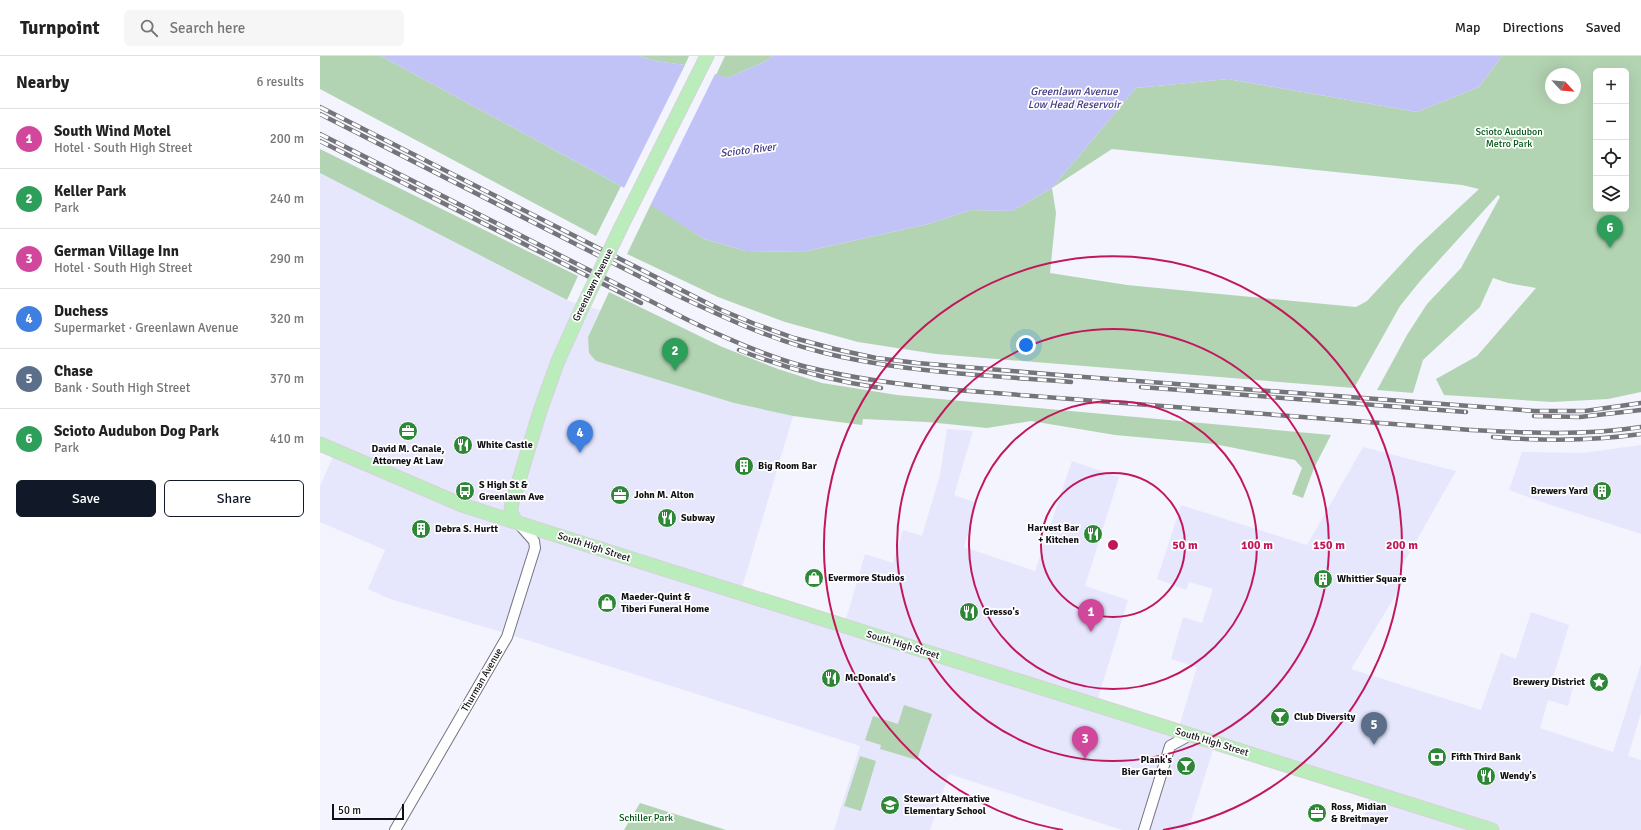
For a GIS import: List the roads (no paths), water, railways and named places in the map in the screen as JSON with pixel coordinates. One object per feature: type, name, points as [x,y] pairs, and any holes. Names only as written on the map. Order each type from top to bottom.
[{"type":"main road","name":"Greenlawn Avenue","points":[[518,523],[512,517],[510,510],[558,361],[582,308],[707,56]]},
{"type":"main road","name":"South High Street","points":[[320,444],[462,505],[1492,830]]},
{"type":"street","name":"Thurman Avenue","points":[[395,830],[506,637],[535,548],[534,541],[518,523]]},
{"type":"street","points":[[1144,830],[1170,746],[1190,735]]},
{"type":"water","points":[[381,56],[639,56],[655,61],[685,65],[728,78],[764,62],[773,56],[1502,56],[1479,87],[1417,112],[1228,79],[1136,88],[1052,188],[1012,211],[971,210],[928,224],[803,252],[746,251],[704,239],[621,186]]},
{"type":"railway","points":[[320,107],[719,309],[794,338],[835,349],[876,358],[917,363],[1535,411],[1585,411],[1641,403]]},
{"type":"railway","points":[[320,114],[672,293],[734,322],[798,346],[842,357],[899,367],[1071,382]]},
{"type":"railway","points":[[320,134],[702,327],[773,357],[822,371],[880,381],[956,390],[1471,430],[1577,433],[1641,427]]},
{"type":"railway","points":[[320,141],[641,303]]},
{"type":"railway","points":[[739,350],[774,363],[809,373],[845,382],[881,388]]},
{"type":"railway","points":[[1141,387],[1466,412]]},
{"type":"railway","points":[[1534,416],[1580,417],[1641,410]]},
{"type":"railway","points":[[1493,437],[1567,440],[1641,434]]},
{"type":"place","name":"Scioto Audubon Dog Park","points":[[1610,248]]},
{"type":"place","name":"Keller Park","points":[[675,371]]},
{"type":"place","name":"David M. Canale, Attorney At Law","points":[[408,431]]},
{"type":"place","name":"White Castle","points":[[463,445]]},
{"type":"place","name":"Duchess","points":[[580,453]]},
{"type":"place","name":"Big Room Bar","points":[[744,466]]},
{"type":"place","name":"S High St & Greenlawn Ave","points":[[465,491]]},
{"type":"place","name":"Brewers Yard","points":[[1602,491]]},
{"type":"place","name":"John M. Alton","points":[[620,495]]},
{"type":"place","name":"Subway","points":[[667,518]]},
{"type":"place","name":"Debra S. Hurtt","points":[[421,529]]},
{"type":"place","name":"Harvest Bar + Kitchen","points":[[1093,534]]},
{"type":"place","name":"Evermore Studios","points":[[814,578]]},
{"type":"place","name":"Whittier Square","points":[[1323,579]]},
{"type":"place","name":"Maeder-Quint & Tiberi Funeral Home","points":[[607,603]]},
{"type":"place","name":"Gresso's","points":[[969,612]]},
{"type":"place","name":"South Wind Motel","points":[[1091,632]]},
{"type":"place","name":"McDonald's","points":[[831,678]]},
{"type":"place","name":"Brewery District","points":[[1599,682]]},
{"type":"place","name":"Club Diversity","points":[[1280,717]]},
{"type":"place","name":"Chase","points":[[1374,745]]},
{"type":"place","name":"Fifth Third Bank","points":[[1437,757]]},
{"type":"place","name":"German Village Inn","points":[[1085,759]]},
{"type":"place","name":"Plank's Bier Garten","points":[[1186,766]]},
{"type":"place","name":"Wendy's","points":[[1486,776]]},
{"type":"place","name":"Stewart Alternative Elementary School","points":[[890,805]]},
{"type":"place","name":"Ross, Midian & Breitmayer","points":[[1317,813]]},
{"type":"water label","name":"Greenlawn Avenue Low Head Reservoir","points":[[1074,97]]},
{"type":"water label","name":"Scioto River","points":[[748,150]]},
{"type":"park label","name":"Scioto Audubon Metro Park","points":[[1509,138]]},
{"type":"park label","name":"Schiller Park","points":[[646,818]]}]
